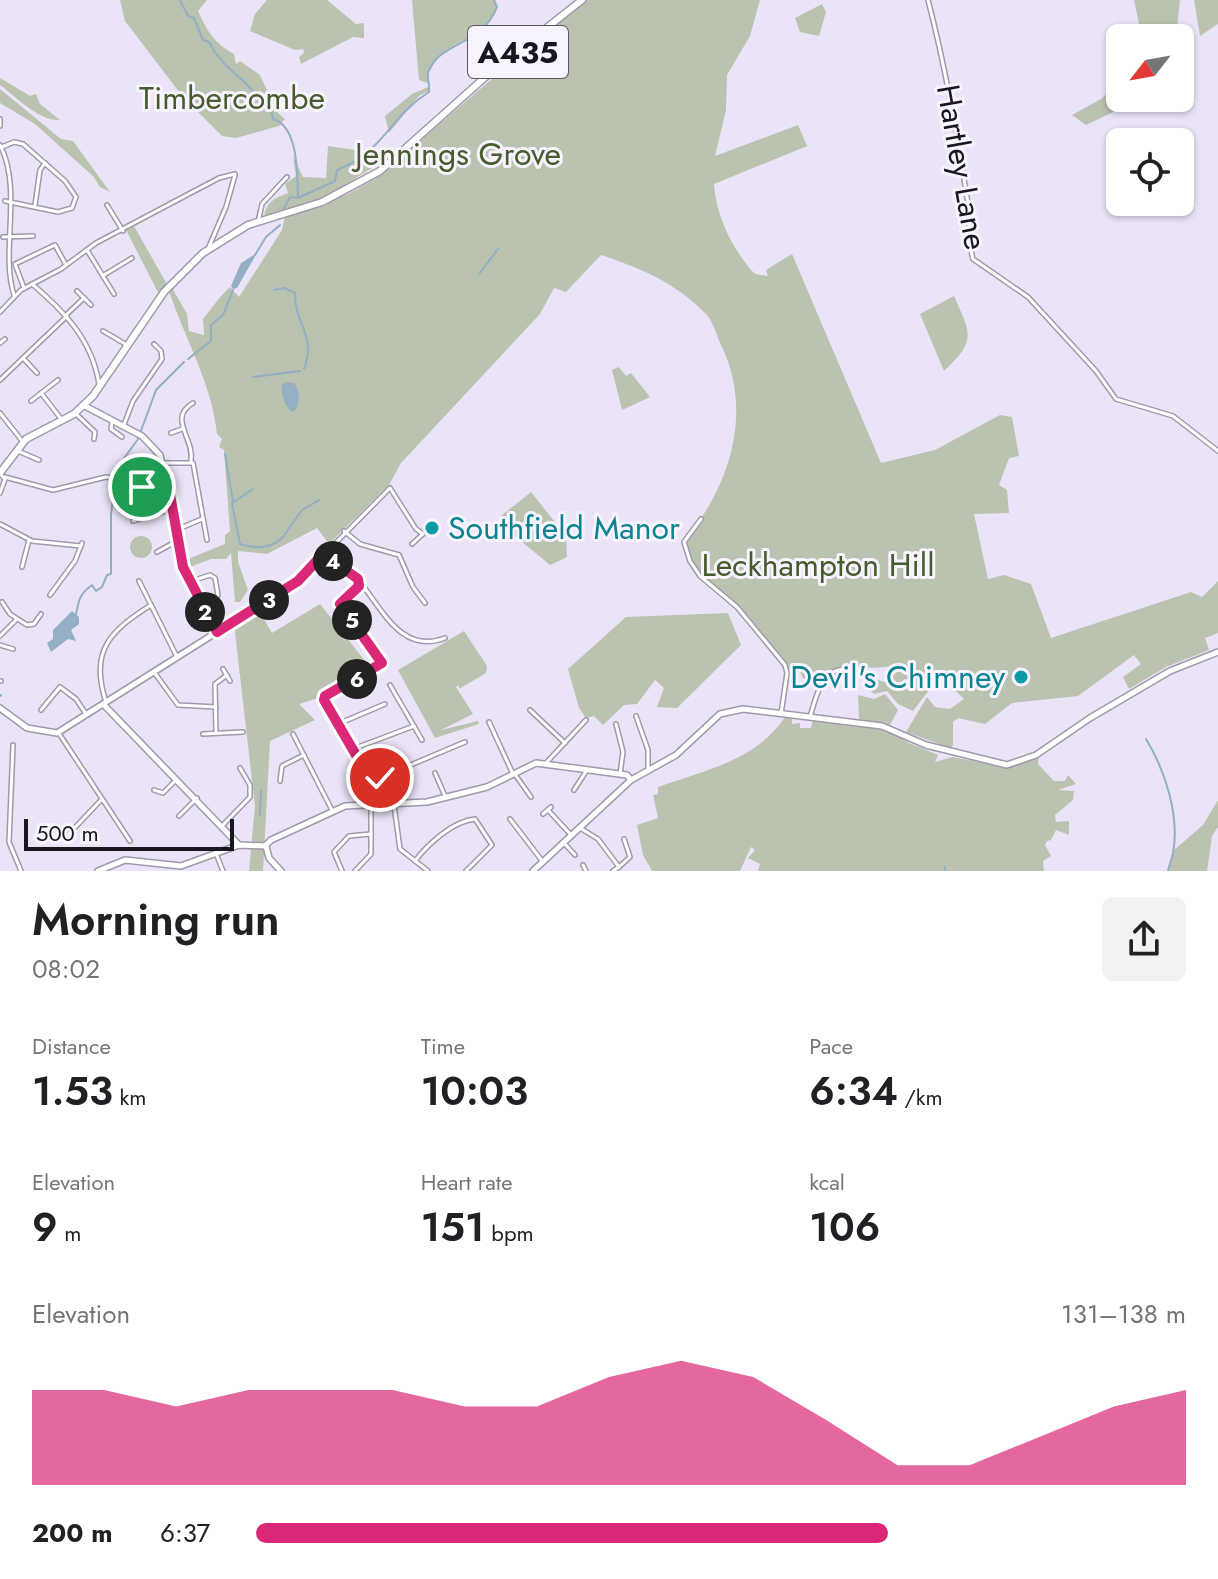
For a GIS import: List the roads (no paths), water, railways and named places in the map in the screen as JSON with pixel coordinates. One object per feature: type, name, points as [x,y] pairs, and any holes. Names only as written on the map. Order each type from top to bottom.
[{"type":"main road","name":"A435","points":[[2,475],[3,462],[23,442],[75,413],[100,387],[168,288],[208,249],[258,222],[328,199],[380,171],[492,71],[582,0]]},
{"type":"street","name":"Hartley Lane","points":[[928,0],[949,82],[951,114],[968,200],[973,259],[1028,297],[1096,371],[1116,399],[1173,416],[1218,451]]},
{"type":"street","points":[[0,119],[0,126]]},
{"type":"street","points":[[2,258],[6,162],[1,146],[21,143],[46,162],[75,191],[76,202],[63,213],[5,201]]},
{"type":"street","points":[[35,205],[40,170],[46,162]]},
{"type":"street","points":[[0,311],[14,295],[87,250],[219,178],[235,174],[208,249]]},
{"type":"street","points":[[258,222],[262,204],[287,177]]},
{"type":"street","points":[[219,178],[232,184]]},
{"type":"street","points":[[107,205],[123,231]]},
{"type":"street","points":[[3,237],[33,236]]},
{"type":"street","points":[[24,288],[15,264],[29,255],[53,244],[66,265]]},
{"type":"street","points":[[87,250],[114,294]]},
{"type":"street","points":[[104,275],[132,258]]},
{"type":"street","points":[[4,280],[14,295]]},
{"type":"street","points":[[32,284],[68,315],[97,371],[100,387]]},
{"type":"street","points":[[77,291],[91,305]]},
{"type":"street","points":[[0,379],[84,298]]},
{"type":"street","points":[[103,331],[127,346]]},
{"type":"street","points":[[0,343],[5,339]]},
{"type":"street","points":[[123,427],[131,405],[162,359],[161,351],[154,344]]},
{"type":"street","points":[[23,358],[37,373]]},
{"type":"street","points":[[97,371],[112,371]]},
{"type":"street","points":[[31,401],[58,380]]},
{"type":"street","points":[[41,393],[62,420]]},
{"type":"street","points":[[193,403],[181,413],[192,451],[191,461],[207,540]]},
{"type":"street","points":[[83,405],[142,436],[155,448],[164,463],[182,565],[188,582],[217,632]]},
{"type":"street","points":[[0,413],[23,442]]},
{"type":"street","points":[[75,413],[94,432],[94,439]]},
{"type":"street","points":[[112,422],[111,429],[122,437]]},
{"type":"street","points":[[171,433],[184,429]]},
{"type":"street","points":[[17,450],[39,460]]},
{"type":"street","points":[[164,463],[191,461]]},
{"type":"street","points":[[0,493],[2,475],[53,490],[110,477],[120,479],[126,493]]},
{"type":"street","points":[[142,487],[167,478]]},
{"type":"street","points":[[0,708],[27,728],[58,732],[298,581],[344,531],[390,488],[423,535],[412,544]]},
{"type":"street","points":[[133,521],[172,509]]},
{"type":"street","points":[[176,530],[203,519]]},
{"type":"street","points":[[701,519],[685,540],[685,551],[700,576],[737,607],[783,661],[787,673],[781,714]]},
{"type":"street","points":[[0,524],[29,540],[82,545],[75,561],[50,595]]},
{"type":"street","points":[[344,531],[363,545],[397,554],[425,603]]},
{"type":"street","points":[[22,567],[29,540]]},
{"type":"street","points":[[157,552],[177,541]]},
{"type":"street","points":[[323,554],[359,584],[405,636],[430,643],[445,638]]},
{"type":"street","points":[[188,582],[215,577],[218,595],[201,606]]},
{"type":"street","points":[[139,581],[177,657]]},
{"type":"street","points":[[359,584],[340,604],[382,659],[379,666],[325,696],[324,701],[353,749],[397,794],[400,847],[428,871]]},
{"type":"street","points":[[2,602],[17,619],[31,626],[41,614]]},
{"type":"street","points":[[151,605],[121,625],[106,644],[100,672],[105,704],[239,845]]},
{"type":"street","points":[[0,636],[17,619]]},
{"type":"street","points":[[0,645],[13,649]]},
{"type":"street","points":[[98,871],[125,860],[181,866],[217,856],[239,845],[261,846],[350,805],[397,806],[487,787],[532,764],[546,763],[626,776],[646,773],[676,755],[724,712],[740,709],[882,726],[926,745],[1012,764],[1036,755],[1090,718],[1170,671],[1218,652]]},
{"type":"street","points":[[223,669],[230,681]]},
{"type":"street","points":[[810,717],[826,676],[836,669],[848,669]]},
{"type":"street","points":[[154,672],[178,705],[216,707]]},
{"type":"street","points":[[216,733],[215,684],[227,675]]},
{"type":"street","points":[[390,685],[422,740]]},
{"type":"street","points":[[41,710],[60,687],[78,702],[86,714]]},
{"type":"street","points":[[338,724],[385,704]]},
{"type":"street","points":[[530,710],[565,743]]},
{"type":"street","points":[[636,716],[648,750],[646,773]]},
{"type":"street","points":[[546,763],[586,720]]},
{"type":"street","points":[[489,722],[514,774],[531,797]]},
{"type":"street","points":[[533,871],[580,828],[626,776],[616,724]]},
{"type":"street","points":[[353,749],[414,726]]},
{"type":"street","points":[[58,732],[130,841]]},
{"type":"street","points":[[203,734],[243,732]]},
{"type":"street","points":[[293,734],[333,812]]},
{"type":"street","points":[[380,778],[428,755],[465,742]]},
{"type":"street","points":[[13,745],[9,842],[21,871]]},
{"type":"street","points":[[280,781],[282,766],[304,755]]},
{"type":"street","points":[[223,825],[250,797],[251,787],[240,768]]},
{"type":"street","points":[[574,790],[587,770]]},
{"type":"street","points":[[435,773],[445,796]]},
{"type":"street","points":[[154,790],[163,793],[178,778]]},
{"type":"street","points":[[179,816],[197,798]]},
{"type":"street","points":[[65,838],[102,799]]},
{"type":"street","points":[[355,871],[370,856],[371,804]]},
{"type":"street","points":[[543,814],[550,808],[572,836]]},
{"type":"street","points":[[415,861],[429,845],[465,821],[475,819],[492,845],[466,871]]},
{"type":"street","points":[[510,819],[543,862]]},
{"type":"street","points":[[580,828],[598,839],[619,867]]},
{"type":"street","points":[[342,871],[334,852],[349,836],[371,834]]},
{"type":"street","points":[[613,871],[629,859],[624,839]]},
{"type":"street","points":[[564,843],[575,855]]},
{"type":"street","points":[[261,846],[281,871]]},
{"type":"street","points":[[217,856],[223,871]]},
{"type":"street","points":[[583,865],[586,871]]},
{"type":"water","points":[[257,253],[237,288],[233,289],[231,286],[241,263]]},
{"type":"water","points":[[294,383],[298,394],[293,412],[282,396],[282,384]]},
{"type":"water","points":[[72,611],[79,617],[79,624],[71,630],[76,641],[68,639],[51,652],[47,643],[53,639],[53,630]]},
{"type":"waterway","points":[[180,0],[188,16],[194,18],[203,40],[209,42],[221,60],[261,101],[270,104],[273,119],[288,131],[297,165],[298,198]]},
{"type":"waterway","points":[[284,208],[290,197],[298,198],[335,181],[337,170],[366,153],[429,92],[428,73],[433,63],[481,30],[497,7],[494,0]]},
{"type":"waterway","points":[[255,255],[266,237],[280,225]]},
{"type":"waterway","points":[[479,274],[498,249]]},
{"type":"waterway","points":[[274,290],[284,288],[295,293],[307,338],[304,369]]},
{"type":"waterway","points":[[188,359],[211,341],[211,325],[223,315],[233,290]]},
{"type":"waterway","points":[[75,617],[83,593],[92,585],[96,591],[102,587],[107,575],[111,574],[111,514],[117,468],[138,439],[156,390],[184,362]]},
{"type":"waterway","points":[[253,377],[300,371]]},
{"type":"waterway","points":[[225,454],[233,502]]},
{"type":"waterway","points":[[253,489],[232,503],[240,544],[264,547],[284,536]]},
{"type":"waterway","points":[[285,534],[302,510],[319,500]]},
{"type":"waterway","points":[[1146,739],[1165,779],[1173,809],[1175,839],[1168,871]]},
{"type":"waterway","points":[[260,815],[261,790]]},
{"type":"place","name":"Southfield Manor","points":[[432,528]]},
{"type":"place","name":"Devil's Chimney","points":[[1021,677]]},
{"type":"park label","name":"Timbercombe","points":[[232,98]]},
{"type":"park label","name":"Jennings Grove","points":[[458,154]]},
{"type":"park label","name":"Leckhampton Hill","points":[[818,565]]}]
